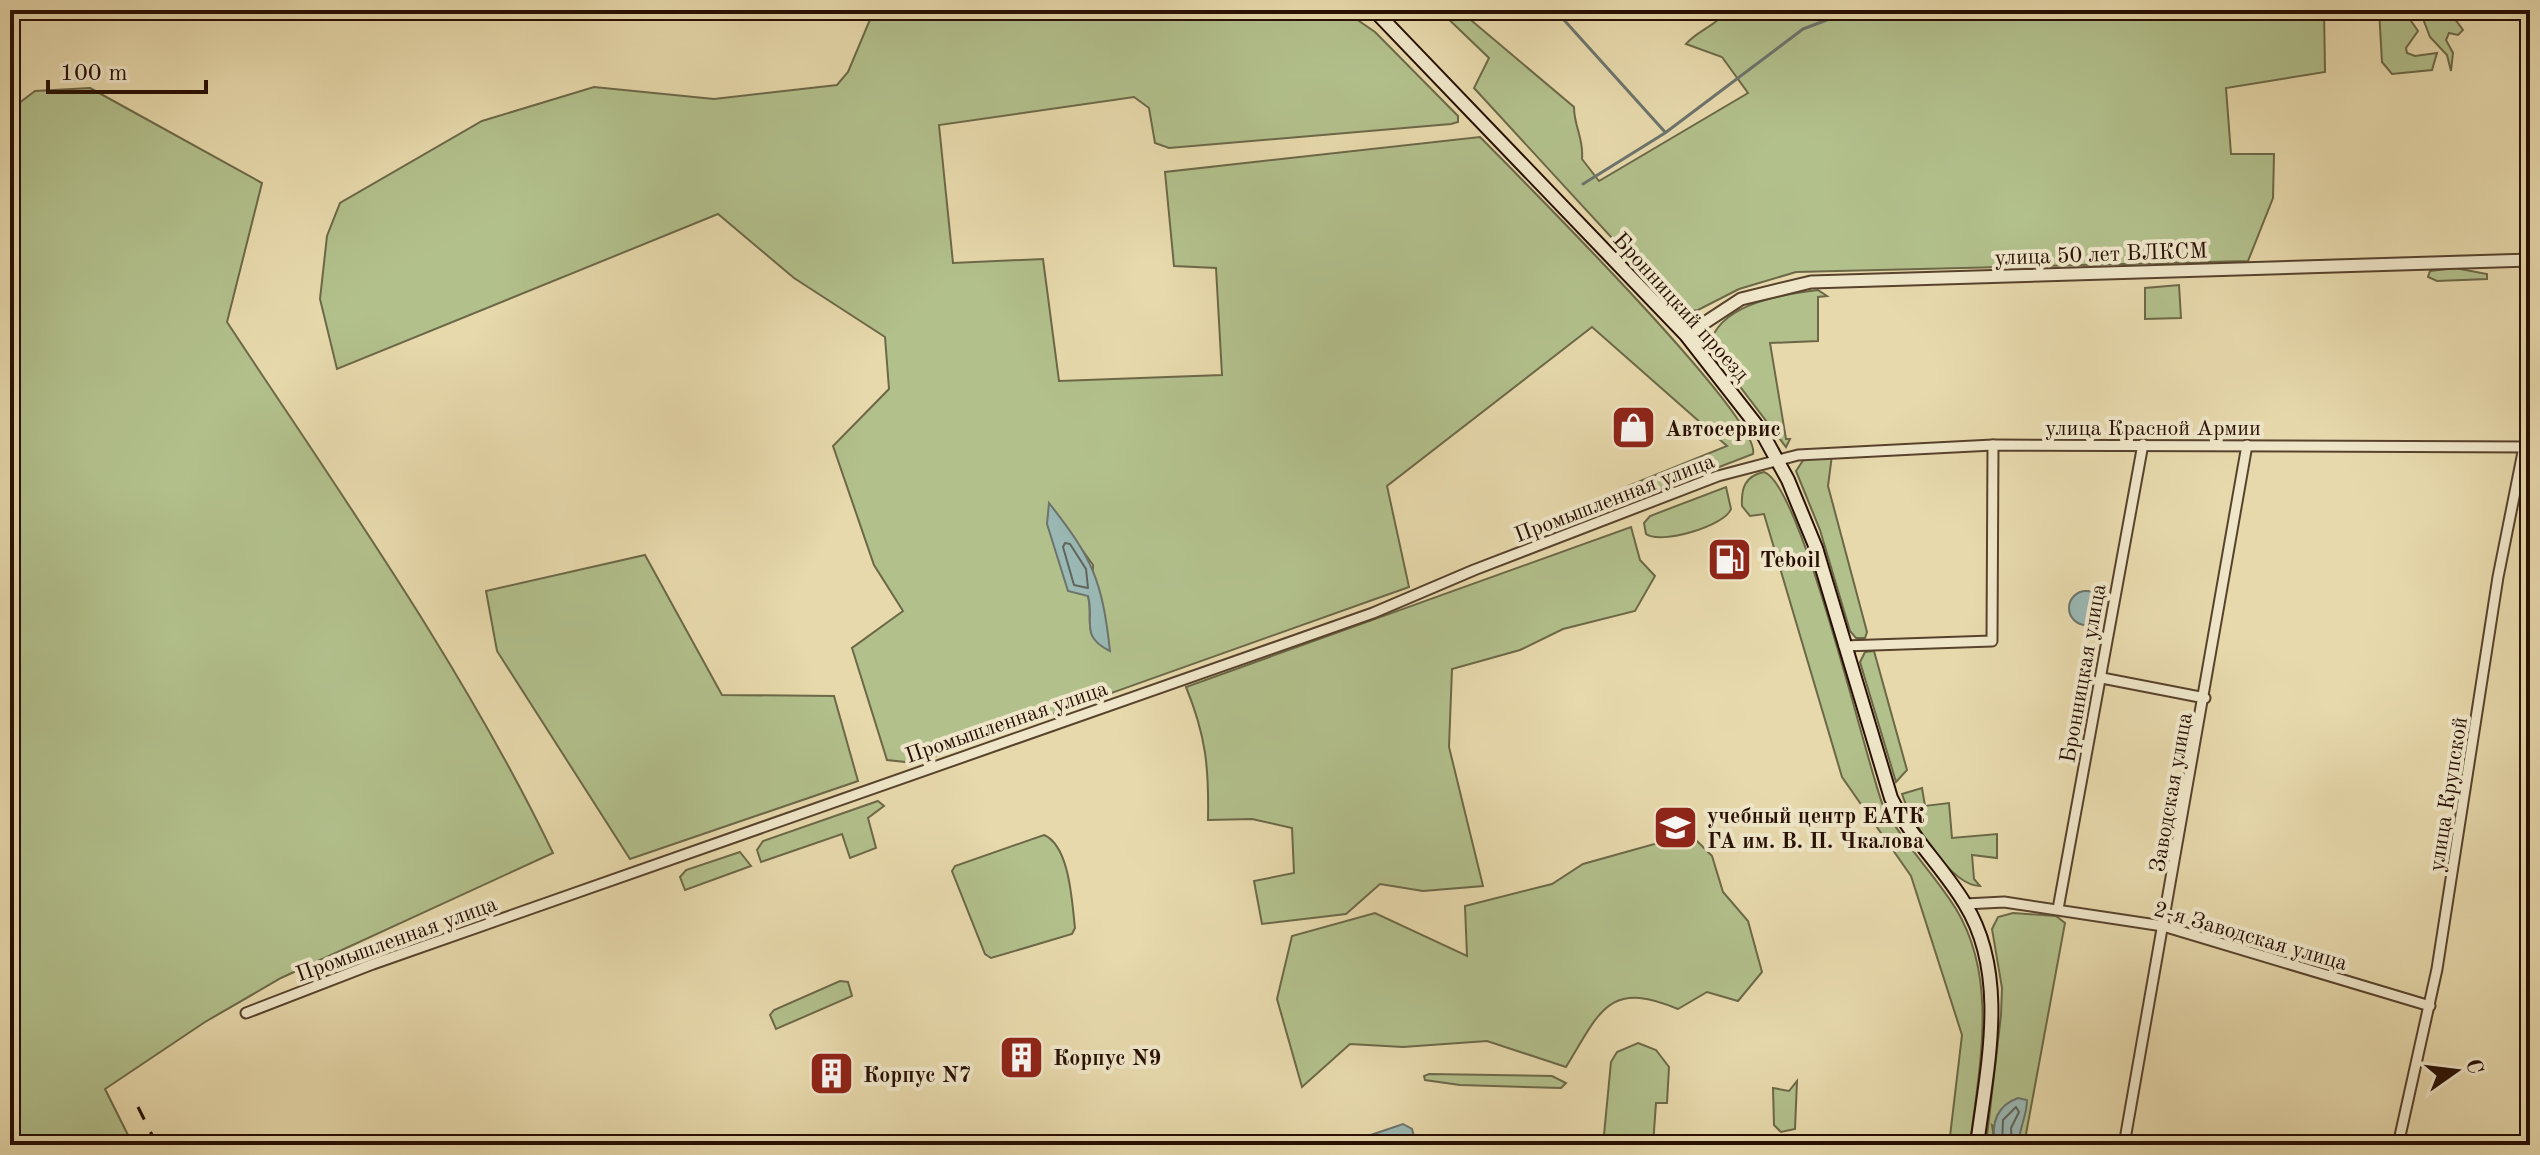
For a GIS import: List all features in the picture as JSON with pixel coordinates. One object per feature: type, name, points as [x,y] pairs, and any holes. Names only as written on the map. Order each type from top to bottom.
[{"type":"main road","name":"Бронницкий проезд","points":[[1374,10],[1686,335],[1740,401],[1777,460],[1808,525],[1891,798],[1907,828],[1965,904]]},
{"type":"main road","points":[[1965,904],[1981,941],[1991,998],[1977,1145]]},
{"type":"street","name":"улица 50 лет ВЛКСМ","points":[[1686,335],[1741,299],[1811,282],[2530,260]]},
{"type":"street","name":"Бронницкая улица","points":[[2058,909],[2143,444]]},
{"type":"street","name":"улица Красной Армии","points":[[1777,460],[1820,452],[1993,445],[2527,447]]},
{"type":"street","points":[[1844,646],[1992,641],[1993,445]]},
{"type":"street","name":"Заводская улица","points":[[2124,1145],[2205,698],[2247,445]]},
{"type":"street","name":"улица Крупской","points":[[2398,1145],[2430,1006],[2498,577],[2527,447]]},
{"type":"street","name":"Промышленная улица","points":[[246,1013],[388,959],[1373,613],[1474,570],[1718,476],[1777,460]]},
{"type":"street","points":[[2102,678],[2205,698]]},
{"type":"street","name":"2-я Заводская улица","points":[[1965,904],[2004,902],[2163,926],[2430,1006]]},
{"type":"green space","points":[[874,10],[1343,10],[1375,32],[1458,116],[1458,122],[1169,148],[1155,143],[1149,108],[1134,97],[939,125],[953,263],[1043,259],[1059,381],[1222,375],[1216,268],[1174,266],[1165,172],[1480,137],[1681,348],[1746,432],[1753,454],[1636,499],[1628,486],[1727,446],[1592,327],[1387,486],[1409,587],[915,763],[887,760],[852,648],[903,611],[874,565],[833,446],[889,389],[885,337],[794,278],[718,214],[337,369],[320,299],[327,236],[340,203],[482,121],[594,87],[714,99],[837,85],[848,72]],"holes":[[[1050,505],[1093,565],[1092,635],[1088,596]]]},
{"type":"green space","points":[[1439,10],[1459,10],[1574,107],[1582,159],[1599,181],[1748,93],[1722,57],[1686,44],[1718,20],[1726,10],[2324,10],[2325,72],[2226,88],[2231,154],[2274,154],[2273,198],[2248,261],[1796,272],[1739,289],[1698,310],[1685,312],[1669,300],[1474,88],[1489,58]]},
{"type":"green space","points":[[2379,10],[2404,11],[2418,31],[2406,48],[2407,53],[2415,56],[2437,53],[2432,70],[2392,74],[2382,62]]},
{"type":"green space","points":[[2467,10],[2452,15],[2463,30],[2458,35],[2449,33],[2446,40],[2453,53],[2451,71],[2447,55],[2430,37],[2420,11]]},
{"type":"green space","points":[[90,88],[262,183],[227,322],[440,648],[480,715],[553,853],[281,978],[205,1022],[105,1089],[133,1145],[20,1145],[10,1128],[10,110],[35,91]]},
{"type":"green space","points":[[2455,268],[2487,274],[2487,279],[2437,281],[2428,277],[2430,271]]},
{"type":"green space","points":[[2179,285],[2181,318],[2145,319],[2145,288]]},
{"type":"green space","points":[[1818,290],[1827,296],[1818,297],[1818,341],[1770,343],[1786,439],[1790,439],[1786,447],[1716,355],[1712,338],[1719,326],[1743,308],[1789,294]]},
{"type":"green space","points":[[1832,455],[1828,486],[1867,632],[1865,638],[1856,638],[1850,631],[1820,530],[1796,471],[1804,459]]},
{"type":"green space","points":[[1764,472],[1779,488],[1796,522],[1813,569],[1882,803],[1956,909],[1978,965],[1982,994],[1981,1055],[1970,1145],[1949,1145],[1962,1035],[1911,876],[1842,777],[1764,514],[1750,516],[1742,506],[1742,494],[1748,480]]},
{"type":"green space","points":[[1726,487],[1731,509],[1717,522],[1677,535],[1653,537],[1646,534],[1644,523],[1650,516]]},
{"type":"green space","points":[[1631,527],[1640,560],[1655,576],[1635,611],[1563,629],[1520,650],[1452,669],[1449,747],[1483,886],[1423,891],[1380,884],[1346,914],[1262,924],[1254,881],[1294,873],[1292,828],[1252,819],[1208,820],[1205,752],[1186,687]]},
{"type":"green space","points":[[645,555],[722,695],[834,696],[858,781],[630,859],[497,651],[486,591]]},
{"type":"green space","points":[[1874,651],[1907,770],[1896,782],[1860,662],[1865,652]]},
{"type":"green space","points":[[1922,788],[1925,806],[1949,803],[1952,838],[1997,834],[1997,858],[1972,855],[1974,879],[1980,886],[1969,883],[1945,864],[1913,819],[1902,794]]},
{"type":"green space","points":[[878,801],[884,806],[868,818],[876,848],[850,858],[842,834],[761,862],[757,850],[763,841]]},
{"type":"green space","points":[[1690,834],[1712,856],[1723,892],[1748,921],[1762,972],[1738,1001],[1707,992],[1678,1009],[1636,998],[1621,1000],[1608,1006],[1598,1017],[1566,1067],[1487,1041],[1403,1047],[1350,1044],[1302,1087],[1277,999],[1292,936],[1375,913],[1467,956],[1465,906],[1552,884],[1583,864]]},
{"type":"green space","points":[[1044,835],[1053,841],[1064,863],[1075,928],[1072,934],[991,958],[985,954],[952,871],[955,866]]},
{"type":"green space","points":[[740,852],[751,866],[685,890],[680,877],[686,870]]},
{"type":"green space","points":[[2013,913],[2056,916],[2065,923],[2024,1145],[2013,1145],[2019,1143],[1992,1125],[1995,1145],[1986,1145],[2002,988],[1992,929],[1998,917]]},
{"type":"green space","points":[[840,981],[848,982],[852,996],[776,1029],[770,1015],[774,1010]]},
{"type":"green space","points":[[1638,1043],[1656,1050],[1669,1067],[1667,1103],[1656,1103],[1653,1145],[1603,1145],[1611,1062],[1617,1052]]},
{"type":"green space","points":[[1424,1076],[1552,1076],[1566,1083],[1561,1088],[1460,1085],[1425,1080]]},
{"type":"green space","points":[[1797,1081],[1795,1129],[1781,1132],[1774,1125],[1773,1088],[1789,1091]]},
{"type":"water","points":[[1049,503],[1076,540],[1093,571],[1103,606],[1110,651],[1094,640],[1091,634],[1088,596],[1068,591],[1047,524]]},
{"type":"water","points":[[2086,591],[2098,596],[2103,608],[2098,620],[2086,625],[2074,620],[2069,608],[2074,596]]},
{"type":"water","points":[[2018,1098],[2027,1100],[2019,1143],[1995,1145],[1997,1116]]},
{"type":"water","points":[[1403,1124],[1412,1129],[1415,1140],[1424,1145],[1367,1145],[1365,1137]]},
{"type":"waterway","points":[[1555,10],[1665,132]]},
{"type":"waterway","points":[[1583,184],[1665,133],[1803,29],[1853,10]]},
{"type":"railway","points":[[138,1107],[157,1145]]},
{"type":"place","name":"Автосервис","points":[[1634,428]]},
{"type":"place","name":"Teboil","points":[[1729,559]]},
{"type":"place","name":"учебный центр ЕАТК ГА им. В. П. Чкалова","points":[[1676,828]]},
{"type":"place","name":"Корпус N9","points":[[1022,1057]]},
{"type":"place","name":"Корпус N7","points":[[832,1074]]}]
